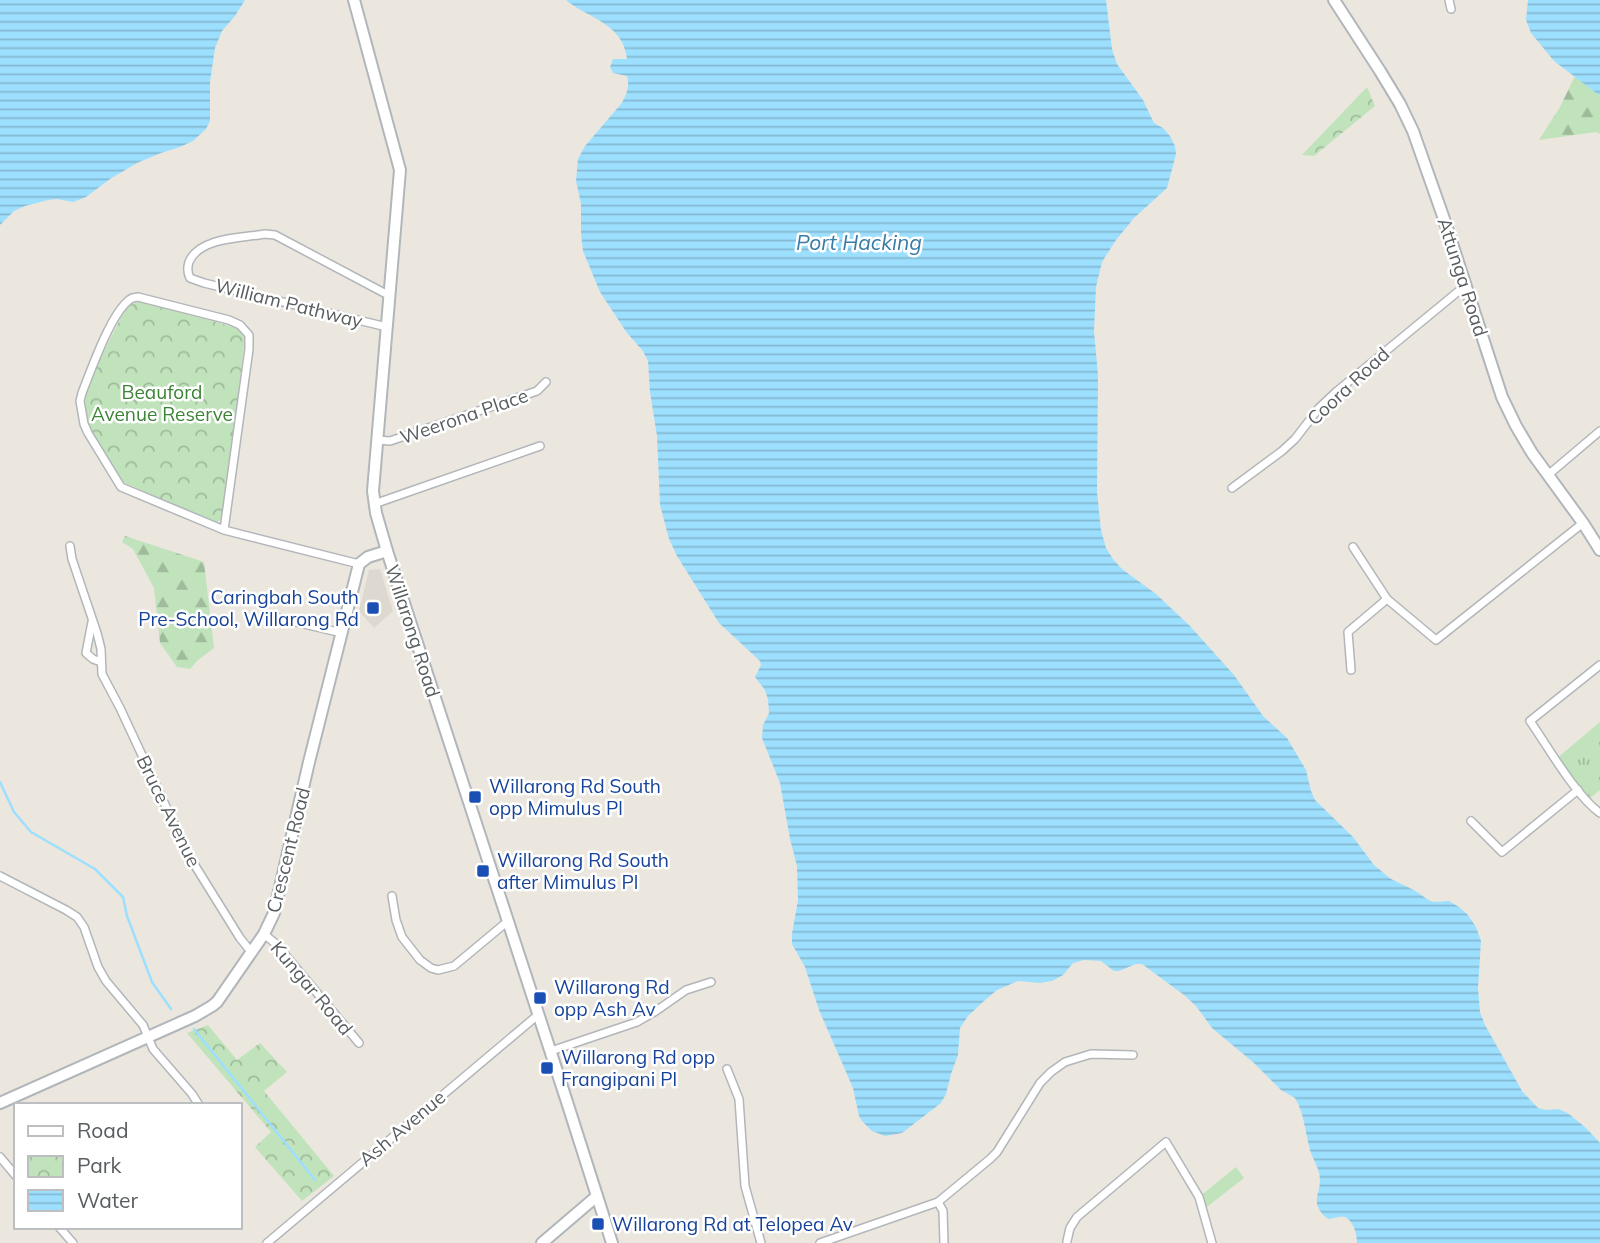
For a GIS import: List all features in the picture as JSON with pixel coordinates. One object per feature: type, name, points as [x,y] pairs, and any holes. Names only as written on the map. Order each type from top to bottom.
[{"type":"street","name":"Willarong Road","points":[[354,0],[400,170],[374,504],[612,1243]]},
{"type":"street","name":"Attunga Road","points":[[1334,0],[1400,104],[1413,131],[1502,397],[1524,440],[1600,550]]},
{"type":"street","points":[[1449,0],[1451,9]]},
{"type":"street","name":"William Pathway","points":[[387,327],[204,283],[190,278],[187,272],[192,256],[203,245],[271,235],[284,239],[390,296]]},
{"type":"street","name":"Coora Road","points":[[1232,488],[1288,445],[1336,392],[1466,285]]},
{"type":"street","points":[[223,530],[249,335],[240,325],[229,320],[138,297],[132,298],[117,314],[80,401],[88,433],[121,487],[223,530],[359,564],[368,556],[387,551]]},
{"type":"street","name":"Weerona Place","points":[[377,440],[390,441],[454,421],[537,391],[546,382]]},
{"type":"street","points":[[1548,475],[1600,431]]},
{"type":"street","points":[[374,504],[540,446]]},
{"type":"street","points":[[1353,547],[1387,599],[1436,640],[1583,523]]},
{"type":"street","name":"Bruce Avenue","points":[[70,546],[101,649],[102,674],[189,856],[240,939],[252,953]]},
{"type":"street","name":"Crescent Road","points":[[0,1103],[212,1006],[252,953],[274,913],[359,564]]},
{"type":"street","points":[[1351,670],[1349,632],[1387,599]]},
{"type":"street","points":[[266,615],[342,633]]},
{"type":"street","name":"Bruce Avenue","points":[[92,618],[86,653],[101,662]]},
{"type":"street","points":[[1600,665],[1530,721],[1578,790],[1600,813]]},
{"type":"street","points":[[1471,821],[1502,852],[1578,790]]},
{"type":"street","points":[[0,876],[77,918],[84,927],[98,967],[106,981],[143,1025],[153,1049],[198,1103]]},
{"type":"street","points":[[392,896],[402,937],[420,960],[438,970],[454,966],[508,921]]},
{"type":"street","name":"Kungar Road","points":[[264,933],[359,1044]]},
{"type":"street","points":[[551,1051],[637,1022],[678,995],[710,982]]},
{"type":"street","name":"Ash Avenue","points":[[267,1243],[538,1014]]},
{"type":"street","points":[[820,1243],[938,1202],[997,1152],[1040,1083],[1065,1062],[1091,1054],[1133,1055]]},
{"type":"street","points":[[727,1069],[739,1098],[745,1186],[761,1243]]},
{"type":"street","points":[[1067,1241],[1070,1228],[1077,1217],[1166,1142],[1199,1197],[1212,1243]]},
{"type":"street","points":[[0,1157],[14,1174]]},
{"type":"street","points":[[542,1243],[597,1196]]},
{"type":"street","points":[[938,1202],[943,1211],[944,1243]]},
{"type":"street","points":[[61,1229],[73,1243]]},
{"type":"shaded area","points":[[380,569],[393,611],[374,628],[359,611],[369,570]]},
{"type":"green space","points":[[1575,76],[1600,96],[1600,134],[1596,132],[1539,140],[1560,107]]},
{"type":"green space","points":[[1367,87],[1375,106],[1314,156],[1302,155]]},
{"type":"green space","name":"Beauford Avenue Reserve","points":[[142,301],[237,328],[245,336],[223,519],[214,523],[121,481],[91,433],[85,412],[86,386],[127,306]]},
{"type":"green space","points":[[125,536],[204,562],[214,648],[190,669],[177,667],[160,643],[154,588],[133,549],[122,542]]},
{"type":"green space","points":[[1600,722],[1600,790],[1587,801],[1556,759]]},
{"type":"green space","points":[[208,1025],[237,1060],[260,1043],[287,1072],[264,1091],[334,1176],[302,1201],[255,1147],[271,1132],[187,1033]]},
{"type":"green space","points":[[1236,1167],[1244,1178],[1203,1210],[1199,1197]]},
{"type":"water","points":[[0,0],[245,0],[222,31],[215,48],[210,82],[210,121],[206,129],[193,141],[137,163],[86,197],[73,202],[57,199],[25,206],[14,211],[0,225]]},
{"type":"water","name":"Port Hacking","points":[[566,0],[1106,0],[1112,49],[1117,64],[1143,100],[1154,123],[1170,136],[1176,154],[1167,188],[1134,218],[1116,240],[1102,262],[1096,287],[1094,331],[1098,375],[1097,492],[1106,548],[1122,569],[1156,594],[1190,626],[1234,675],[1263,716],[1287,738],[1306,770],[1315,800],[1353,837],[1374,865],[1391,879],[1427,899],[1433,902],[1449,901],[1468,915],[1481,941],[1478,988],[1480,1012],[1522,1091],[1538,1108],[1559,1109],[1569,1114],[1600,1143],[1600,1243],[1357,1243],[1354,1228],[1348,1219],[1341,1216],[1328,1219],[1318,1207],[1319,1173],[1295,1098],[1281,1090],[1212,1028],[1184,995],[1142,964],[1114,971],[1101,961],[1084,960],[1073,963],[1063,975],[1052,981],[1018,981],[997,990],[968,1016],[960,1028],[958,1055],[941,1103],[902,1133],[885,1136],[872,1131],[862,1121],[853,1088],[819,1010],[805,967],[792,944],[798,900],[797,866],[780,783],[762,738],[763,725],[769,713],[765,690],[755,677],[761,665],[760,661],[719,623],[669,539],[660,505],[657,436],[648,361],[600,292],[583,251],[581,204],[576,181],[578,159],[585,146],[625,97],[627,76],[613,73],[610,67],[613,59],[627,59],[619,37],[612,30]]},
{"type":"water","points":[[1528,0],[1600,0],[1600,96],[1554,61],[1531,33],[1526,20]]},
{"type":"waterway","points":[[0,782],[14,812],[31,832],[95,869],[123,897],[127,916],[152,982],[171,1009]]},
{"type":"waterway","points":[[194,1029],[315,1180]]},
{"type":"place","name":"Caringbah South Pre-School, Willarong Rd","points":[[373,608]]},
{"type":"place","name":"Willarong Rd South opp Mimulus Pl","points":[[475,797]]},
{"type":"place","name":"Willarong Rd South after Mimulus Pl","points":[[483,871]]},
{"type":"place","name":"Willarong Rd opp Ash Av","points":[[540,998]]},
{"type":"place","name":"Willarong Rd opp Frangipani Pl","points":[[547,1068]]},
{"type":"place","name":"Willarong Rd at Telopea Av","points":[[598,1224]]}]
